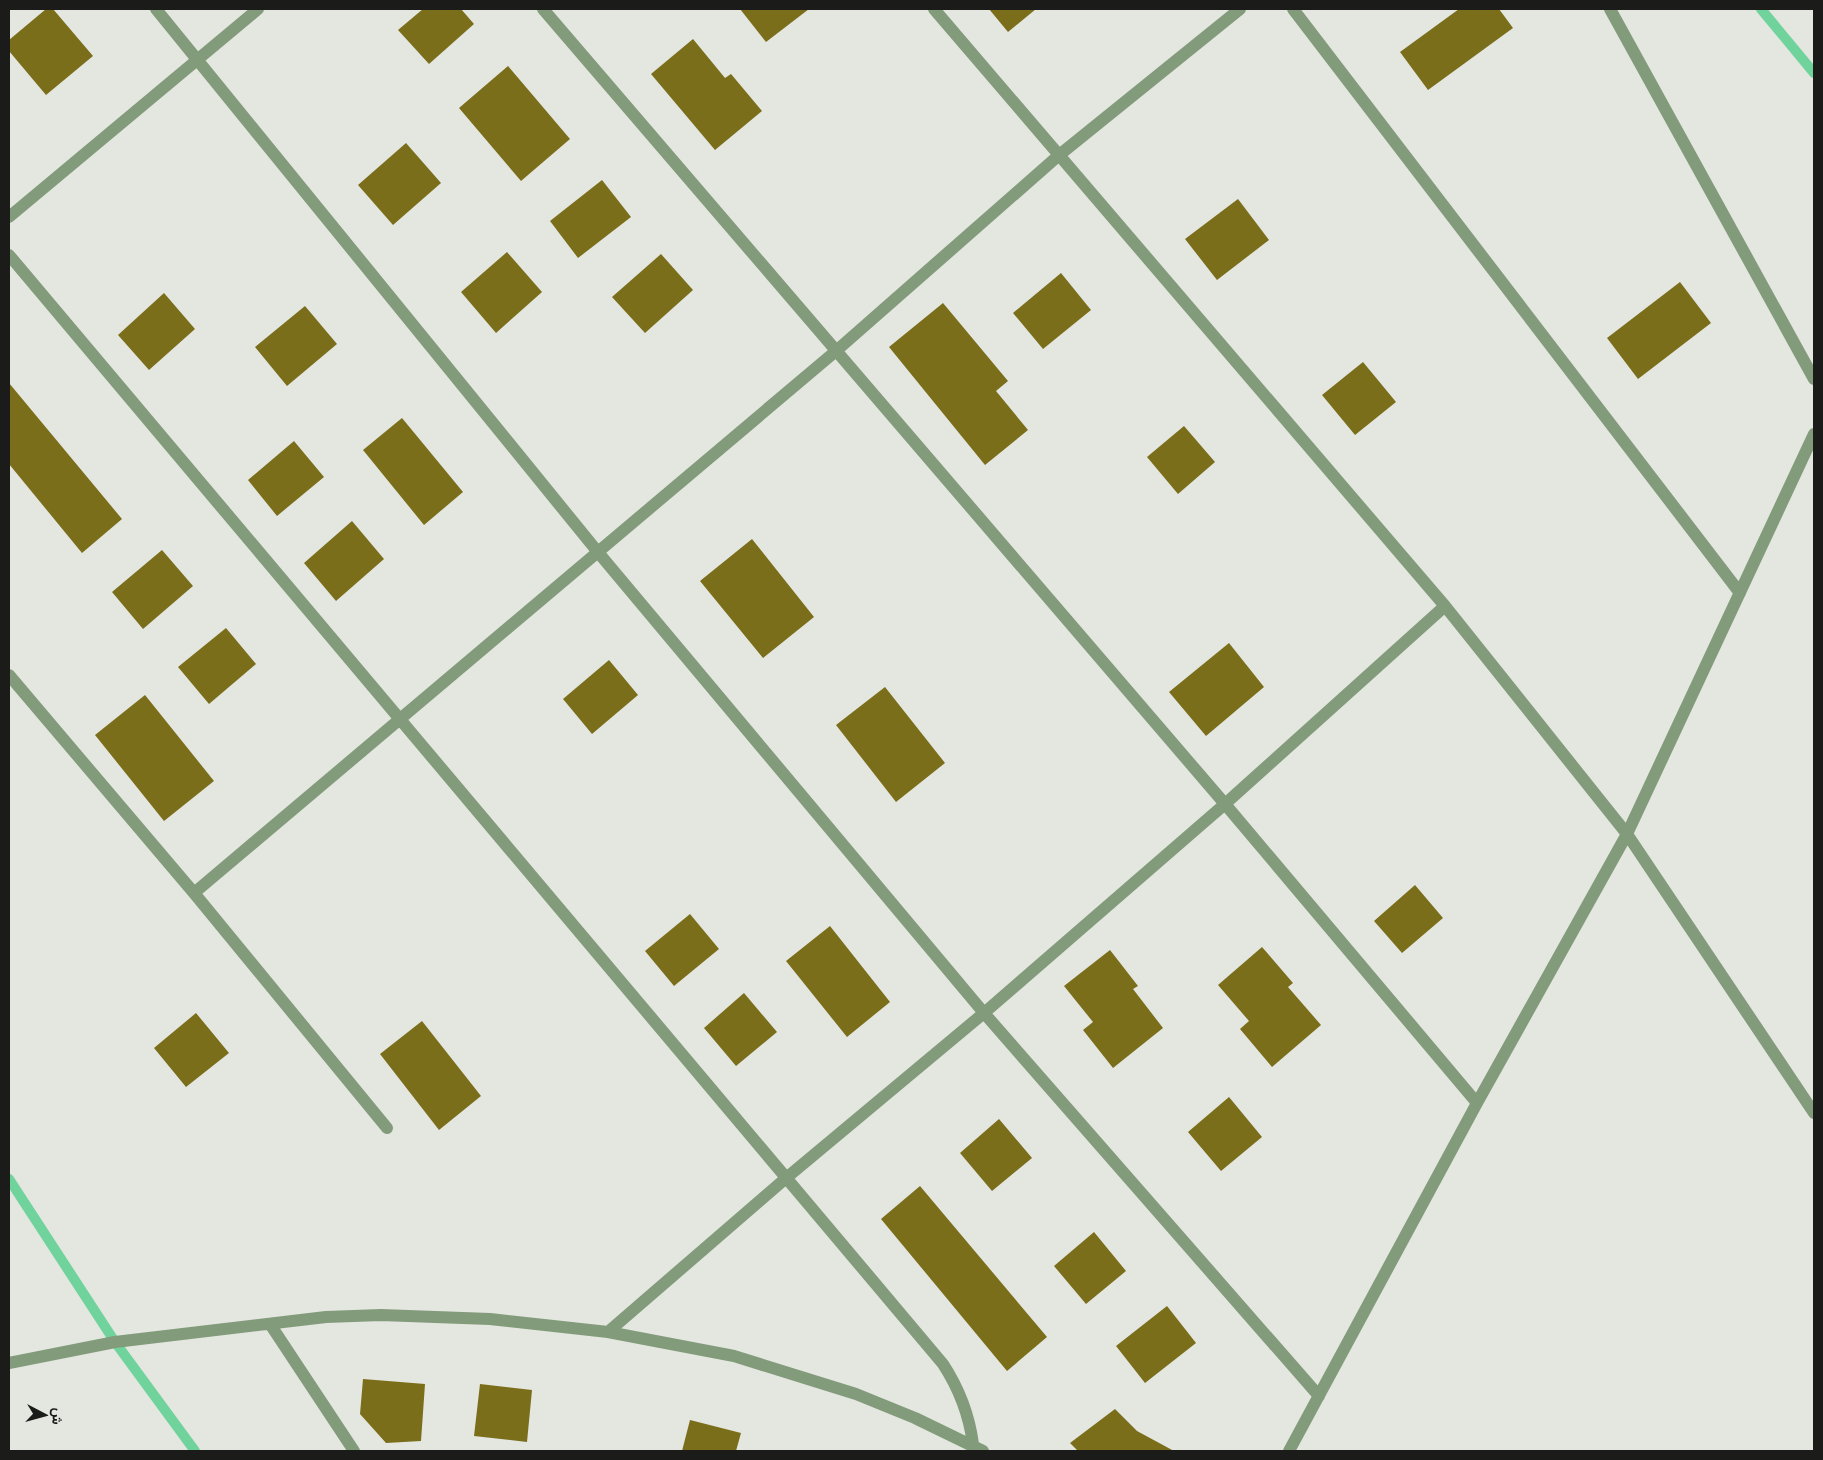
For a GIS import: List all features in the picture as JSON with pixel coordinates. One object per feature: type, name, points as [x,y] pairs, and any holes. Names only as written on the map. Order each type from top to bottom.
[{"type":"street","points":[[156,9],[597,550],[984,1013],[1319,1396]]},
{"type":"street","points":[[9,217],[258,9]]},
{"type":"street","points":[[543,9],[1225,804],[1477,1103]]},
{"type":"street","points":[[934,9],[1445,606],[1627,834],[1814,1113]]},
{"type":"street","points":[[194,893],[400,721],[597,550],[836,351],[1058,156],[1240,9]]},
{"type":"street","points":[[1294,9],[1740,593]]},
{"type":"street","points":[[1610,9],[1814,379]]},
{"type":"street","points":[[9,255],[785,1179],[944,1364],[964,1402],[978,1448]]},
{"type":"street","points":[[1290,1451],[1477,1103],[1627,834],[1814,434]]},
{"type":"street","points":[[608,1332],[785,1179],[984,1013],[1225,804],[1445,606]]},
{"type":"street","points":[[9,675],[194,893],[387,1128]]},
{"type":"street","points":[[9,1363],[115,1342],[326,1317],[436,1316],[490,1319],[608,1332],[734,1356],[795,1373],[864,1397],[978,1448]]},
{"type":"street","points":[[270,1324],[354,1451]]},
{"type":"building","points":[[46,9],[53,9],[93,56],[46,95],[9,51],[9,40]]},
{"type":"building","points":[[423,9],[461,9],[474,24],[429,64],[398,30]]},
{"type":"building","points":[[740,9],[809,9],[766,42]]},
{"type":"building","points":[[989,9],[1036,9],[1008,32]]},
{"type":"building","points":[[1459,9],[1499,9],[1513,28],[1428,90],[1400,52]]},
{"type":"building","points":[[693,39],[725,78],[731,74],[762,111],[715,150],[651,74]]},
{"type":"building","points":[[508,66],[570,139],[521,181],[459,108]]},
{"type":"building","points":[[406,143],[441,183],[393,225],[358,185]]},
{"type":"building","points":[[602,180],[631,217],[578,258],[550,221]]},
{"type":"building","points":[[1238,199],[1269,240],[1217,280],[1185,239]]},
{"type":"building","points":[[507,252],[542,292],[496,333],[461,292]]},
{"type":"building","points":[[661,254],[693,290],[645,333],[612,297]]},
{"type":"building","points":[[1061,273],[1091,310],[1043,349],[1013,313]]},
{"type":"building","points":[[1680,282],[1711,323],[1638,379],[1607,338]]},
{"type":"building","points":[[164,293],[195,329],[149,370],[118,335]]},
{"type":"building","points":[[943,303],[1008,381],[996,391],[1028,430],[985,465],[889,347]]},
{"type":"building","points":[[305,306],[337,344],[287,386],[255,347]]},
{"type":"building","points":[[1363,362],[1396,402],[1355,435],[1322,395]]},
{"type":"building","points":[[9,383],[122,519],[82,553],[9,464]]},
{"type":"building","points":[[402,418],[463,492],[424,525],[363,450]]},
{"type":"building","points":[[1184,426],[1215,462],[1178,494],[1147,457]]},
{"type":"building","points":[[294,441],[324,477],[277,516],[248,480]]},
{"type":"building","points":[[352,521],[384,559],[336,601],[304,563]]},
{"type":"building","points":[[752,539],[814,617],[763,658],[700,581]]},
{"type":"building","points":[[162,550],[193,586],[143,629],[112,592]]},
{"type":"building","points":[[226,628],[256,664],[209,704],[178,667]]},
{"type":"building","points":[[1229,643],[1264,687],[1206,736],[1169,692]]},
{"type":"building","points":[[609,660],[638,695],[592,734],[563,699]]},
{"type":"building","points":[[885,687],[945,763],[896,802],[836,725]]},
{"type":"building","points":[[145,695],[214,781],[164,821],[95,735]]},
{"type":"building","points":[[1415,885],[1443,918],[1402,953],[1374,921]]},
{"type":"building","points":[[690,914],[719,949],[674,986],[645,951]]},
{"type":"building","points":[[830,926],[890,1002],[847,1037],[786,961]]},
{"type":"building","points":[[1262,947],[1293,983],[1288,987],[1321,1025],[1272,1067],[1240,1029],[1249,1021],[1218,985]]},
{"type":"building","points":[[1110,950],[1138,986],[1133,989],[1163,1028],[1113,1068],[1083,1030],[1093,1022],[1064,986]]},
{"type":"building","points":[[744,993],[777,1032],[736,1066],[704,1028]]},
{"type":"building","points":[[196,1013],[229,1053],[186,1087],[154,1048]]},
{"type":"building","points":[[422,1021],[481,1096],[439,1130],[380,1054]]},
{"type":"building","points":[[1229,1097],[1262,1137],[1221,1171],[1188,1132]]},
{"type":"building","points":[[999,1119],[1032,1158],[992,1191],[960,1153]]},
{"type":"building","points":[[920,1186],[1047,1337],[1007,1371],[881,1219]]},
{"type":"building","points":[[1094,1232],[1126,1271],[1086,1304],[1054,1266]]},
{"type":"building","points":[[1167,1306],[1196,1343],[1145,1383],[1116,1346]]},
{"type":"building","points":[[363,1379],[425,1384],[421,1441],[386,1443],[360,1414]]},
{"type":"building","points":[[480,1384],[532,1390],[527,1442],[474,1436]]},
{"type":"building","points":[[1115,1409],[1137,1431],[1174,1451],[1078,1451],[1070,1443]]},
{"type":"building","points":[[690,1420],[741,1433],[736,1451],[682,1451]]},
{"type":"waterway","points":[[1761,9],[1814,73]]},
{"type":"waterway","points":[[9,1179],[115,1342],[195,1451]]}]
